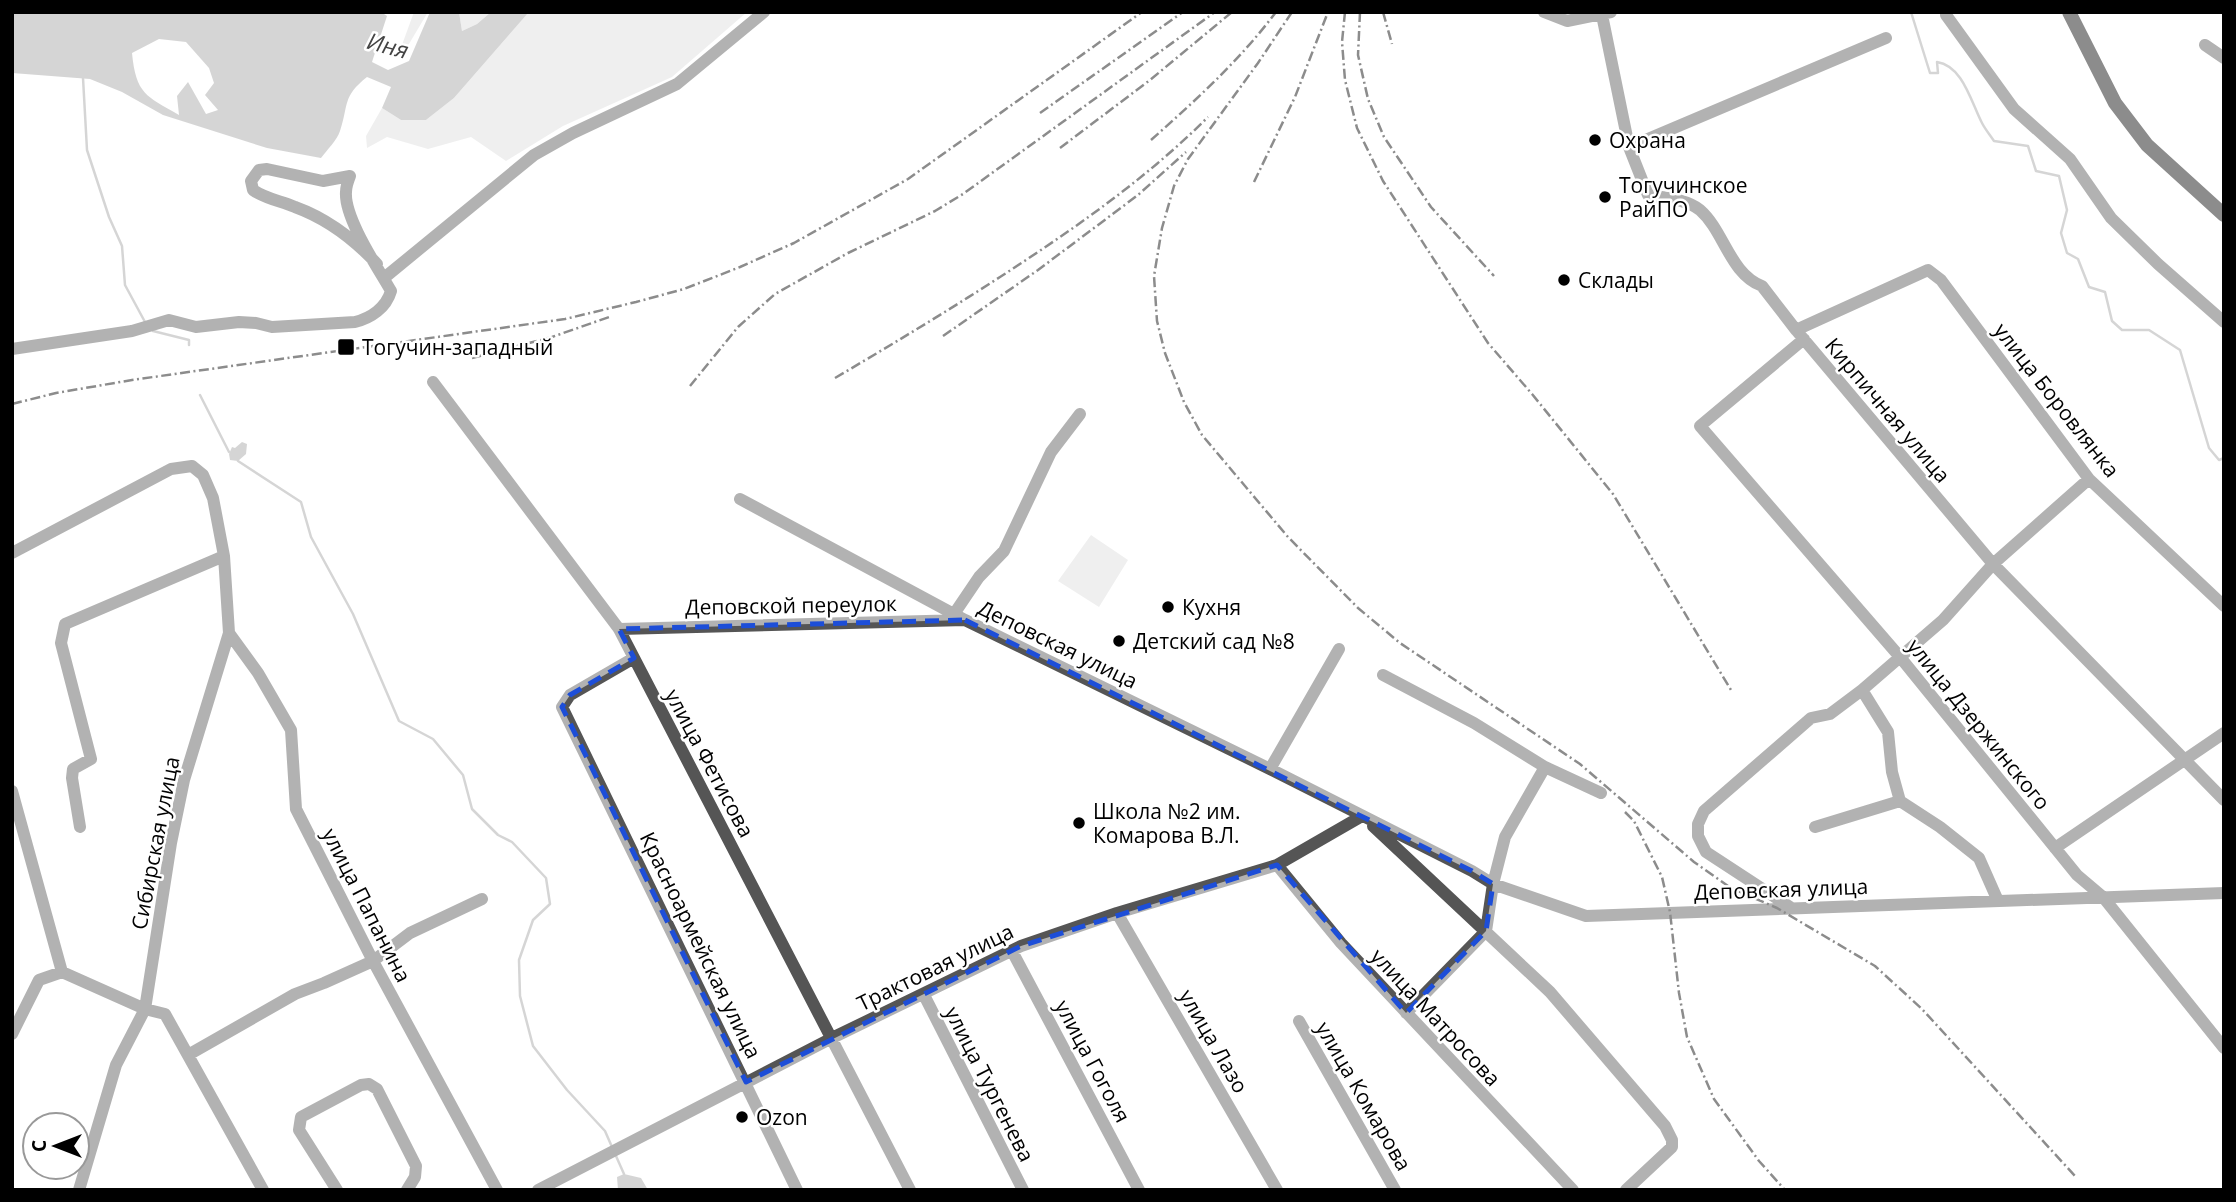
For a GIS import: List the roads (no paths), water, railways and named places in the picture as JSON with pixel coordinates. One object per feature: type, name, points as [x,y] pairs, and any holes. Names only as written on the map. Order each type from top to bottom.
[{"type":"main road","points":[[2069,12],[2115,103],[2147,145],[2224,215]]},
{"type":"street","points":[[384,278],[534,155],[573,133],[677,84],[764,12]]},
{"type":"street","points":[[1544,12],[1567,21],[1607,14]]},
{"type":"street","name":"Кирпичная улица","points":[[1607,14],[1629,147],[1648,195],[1682,201],[1699,209],[1708,218],[1740,268],[1755,283],[1762,286],[1993,564],[2224,800]]},
{"type":"street","points":[[1946,15],[2014,109],[2070,159],[2111,218],[2224,322]]},
{"type":"street","points":[[1629,147],[1886,38]]},
{"type":"street","points":[[2205,45],[2224,58]]},
{"type":"street","points":[[12,349],[132,331],[169,320],[196,327],[256,323],[272,327],[355,322],[368,318],[389,298],[391,291],[377,264],[350,215],[346,194],[349,176],[323,181],[267,169],[259,170],[251,181],[253,190],[340,229],[377,264]]},
{"type":"street","name":"улица Боровлянка","points":[[1800,334],[1928,270],[1941,280],[2089,479],[2224,606]]},
{"type":"street","name":"улица Дзержинского","points":[[1800,334],[1700,426],[1900,657],[2077,875],[2103,897],[2224,1048]]},
{"type":"street","name":"улица Фетисова","points":[[433,382],[618,629],[910,1190]]},
{"type":"street","points":[[960,617],[979,577],[1004,551],[1051,452],[1080,414]]},
{"type":"street","name":"Сибирская улица","points":[[12,553],[171,468],[192,466],[203,475],[213,498],[223,556],[229,633],[184,780],[171,843],[145,1009],[116,1065],[79,1190]]},
{"type":"street","points":[[1791,908],[1706,852],[1698,836],[1698,824],[1704,811],[1811,718],[1830,714],[1862,690],[1943,620],[1993,564],[2089,479]]},
{"type":"street","name":"Деповская улица","points":[[740,499],[960,617],[1270,769],[1493,884],[1587,916],[2224,893]]},
{"type":"street","points":[[80,827],[73,769],[92,760],[61,643],[65,624],[223,556]]},
{"type":"street","name":"Деповской переулок","points":[[618,629],[960,617]]},
{"type":"street","name":"улица Папанина","points":[[229,633],[258,673],[291,730],[296,809],[373,961],[497,1190]]},
{"type":"street","points":[[1270,769],[1339,649]]},
{"type":"street","name":"Красноармейская улица","points":[[634,658],[570,695],[562,707],[797,1190]]},
{"type":"street","points":[[1383,675],[1474,723],[1545,767],[1601,793]]},
{"type":"street","points":[[1862,690],[1888,732],[1892,772],[1900,801],[1940,827],[1979,858],[1998,901]]},
{"type":"street","points":[[2055,848],[2224,733]]},
{"type":"street","points":[[1406,1013],[1486,931],[1493,884],[1505,836],[1545,767]]},
{"type":"street","points":[[12,791],[62,972]]},
{"type":"street","points":[[1815,827],[1900,801]]},
{"type":"street","name":"Деповская улица","points":[[1362,817],[1550,992],[1664,1126],[1672,1140],[1672,1147],[1626,1190]]},
{"type":"street","name":"Трактовая улица","points":[[538,1190],[832,1038],[1012,951],[1117,913],[1277,865],[1362,817]]},
{"type":"street","name":"улица Матросова","points":[[1277,865],[1341,943],[1573,1190]]},
{"type":"street","points":[[188,1055],[295,994],[373,961],[410,933],[482,899]]},
{"type":"street","name":"улица Лазо","points":[[1117,913],[1277,1190]]},
{"type":"street","name":"улица Гоголя","points":[[1012,951],[1139,1190]]},
{"type":"street","points":[[12,1034],[39,980],[62,972],[145,1009],[165,1014],[263,1190]]},
{"type":"street","name":"улица Тургенева","points":[[924,995],[1023,1190]]},
{"type":"street","name":"улица Комарова","points":[[1299,1021],[1395,1190]]},
{"type":"street","points":[[337,1190],[299,1130],[299,1123],[301,1117],[361,1085],[369,1084],[377,1089],[416,1166],[415,1177],[407,1190]]},
{"type":"waterway","points":[[1911,12],[1930,73],[1938,73],[1937,62],[1953,70],[1965,86],[1982,123],[1994,141],[2028,146],[2036,171],[2059,176],[2067,210],[2061,233],[2067,253],[2078,259],[2089,287],[2105,292],[2112,321],[2122,330],[2149,330],[2180,350],[2209,448],[2219,460],[2224,458]]},
{"type":"waterway","points":[[83,78],[87,150],[109,217],[122,246],[125,285],[145,322]]},
{"type":"waterway","points":[[153,331],[189,340],[189,345]]},
{"type":"waterway","points":[[200,395],[229,452]]},
{"type":"waterway","points":[[238,461],[301,502],[311,537],[353,614],[399,721],[433,739],[463,775],[472,809],[498,835],[512,842],[546,878],[550,904],[533,920],[519,960],[520,996],[533,1046],[567,1090],[605,1131],[612,1147]]},
{"type":"waterway","points":[[616,1156],[624,1174]]},
{"type":"railway","points":[[12,404],[56,393],[132,380],[565,319],[684,289],[794,243],[908,179],[1142,12]]},
{"type":"railway","points":[[1040,113],[1183,12]]},
{"type":"railway","points":[[690,386],[738,327],[775,294],[963,194],[1215,12]]},
{"type":"railway","points":[[1060,148],[1150,80],[1232,12]]},
{"type":"railway","points":[[1151,140],[1201,95],[1276,12]]},
{"type":"railway","points":[[1292,12],[1188,159],[1174,186],[1162,228],[1154,276],[1157,321],[1165,353],[1184,402],[1202,435],[1288,537],[1358,608],[1400,643],[1580,764],[1694,862],[1731,888],[1777,908],[1875,966],[1922,1009],[2075,1176]]},
{"type":"railway","points":[[1254,182],[1295,97],[1328,12]]},
{"type":"railway","points":[[1345,12],[1342,42],[1345,80],[1357,128],[1383,181],[1488,343],[1613,494],[1731,690]]},
{"type":"railway","points":[[1360,12],[1358,55],[1368,99],[1384,137],[1431,207],[1494,276]]},
{"type":"railway","points":[[1383,12],[1392,44]]},
{"type":"railway","points":[[835,378],[980,290],[1082,222],[1160,161],[1208,117]]},
{"type":"railway","points":[[943,336],[1038,270],[1138,195],[1186,152]]},
{"type":"railway","points":[[472,358],[552,337],[612,316]]},
{"type":"railway","points":[[1625,812],[1634,821],[1662,877],[1670,912],[1687,1037],[1714,1099],[1759,1161],[1785,1190]]},
{"type":"place","name":"Охрана","points":[[1595,140]]},
{"type":"place","name":"Тогучинское РайПО","points":[[1605,197]]},
{"type":"place","name":"Склады","points":[[1564,280]]},
{"type":"place","name":"Тогучин-западный","points":[[346,347]]},
{"type":"place","name":"Кухня","points":[[1168,607]]},
{"type":"place","name":"Детский сад №8","points":[[1119,641]]},
{"type":"place","name":"Школа №2 им. Комарова В.Л.","points":[[1079,823]]},
{"type":"place","name":"Ozon","points":[[742,1117]]},
{"type":"water label","name":"Иня","points":[[388,45]]}]
